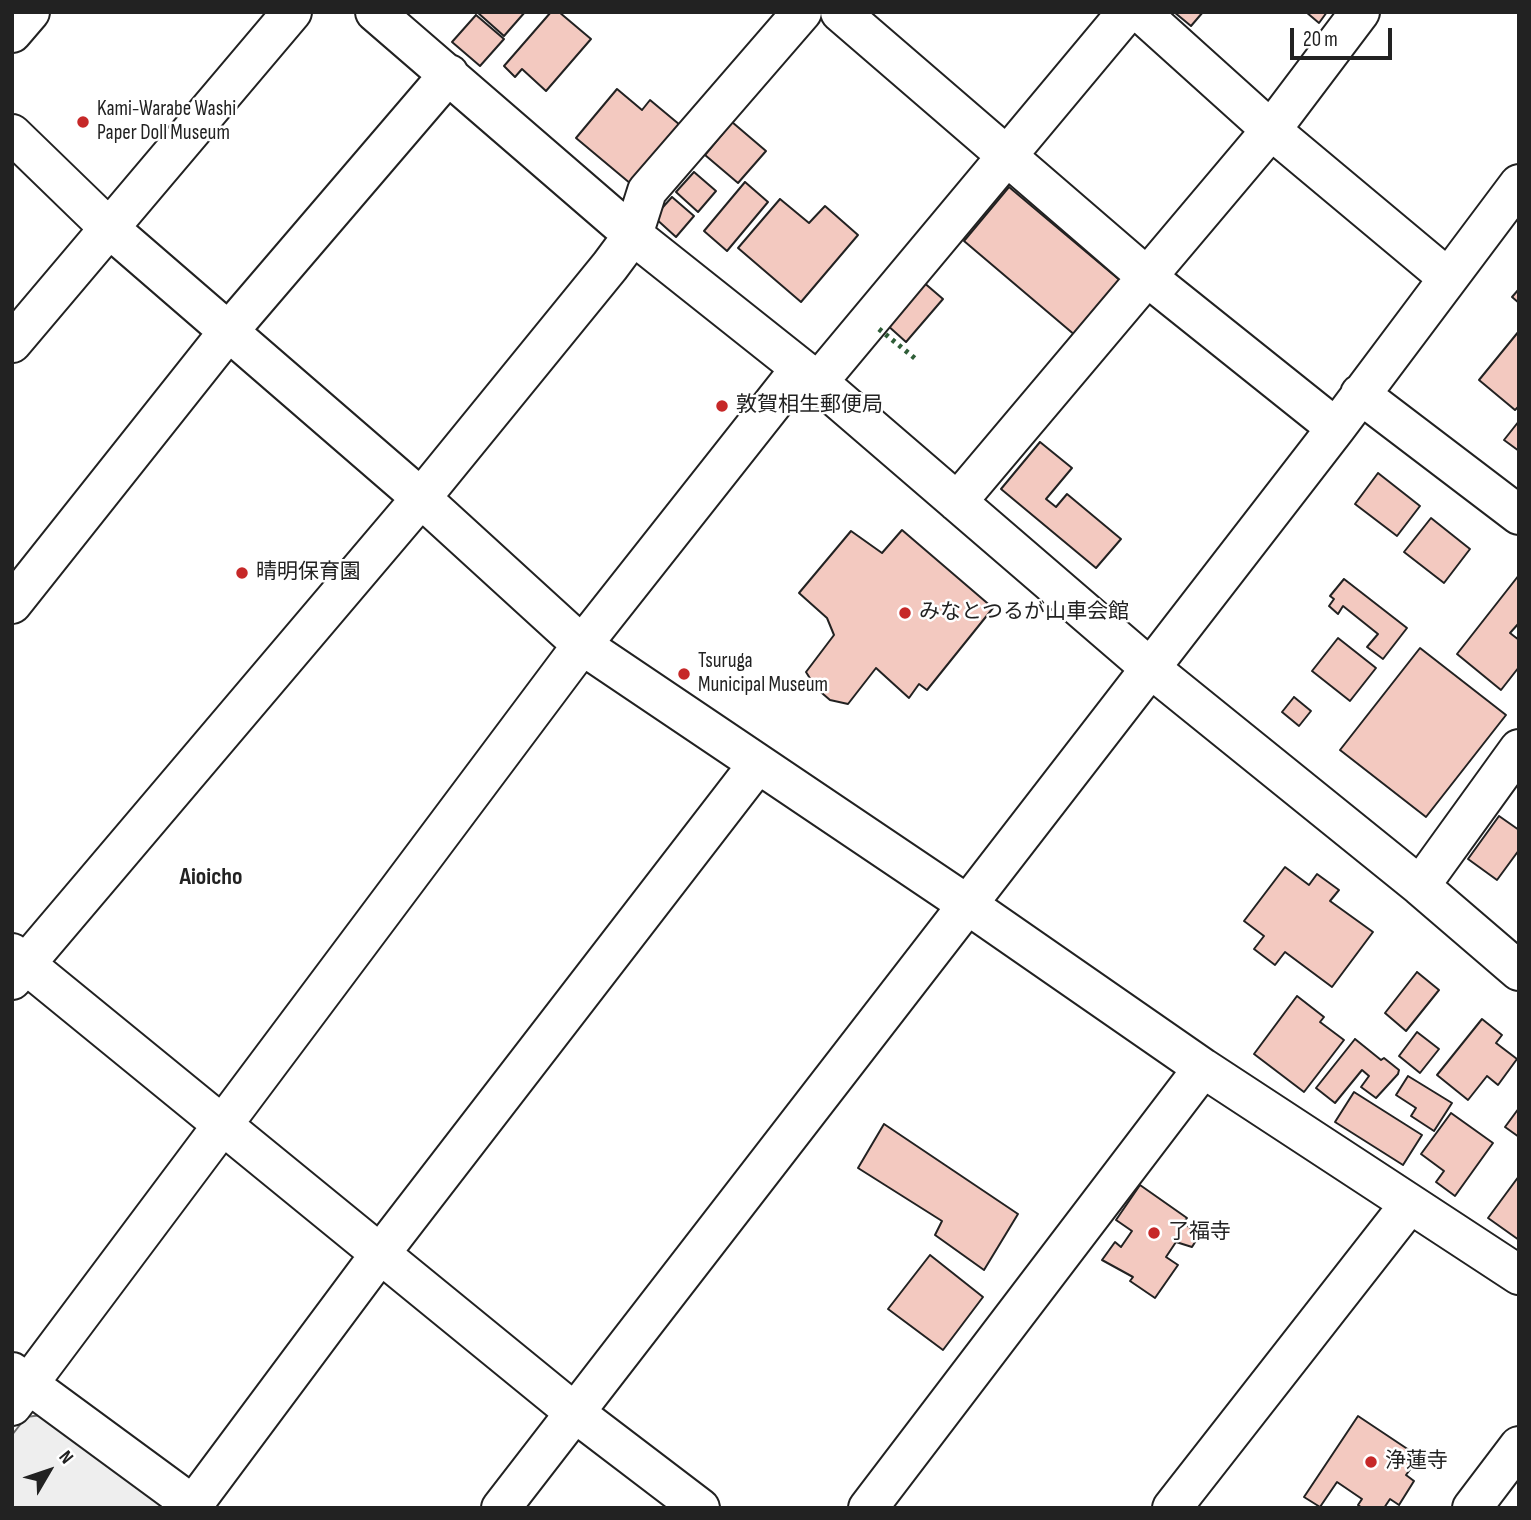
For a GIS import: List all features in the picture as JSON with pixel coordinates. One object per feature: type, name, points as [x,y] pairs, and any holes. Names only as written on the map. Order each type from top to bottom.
[{"type":"street","points":[[12,33],[30,12]]},
{"type":"street","points":[[12,343],[292,12]]},
{"type":"street","points":[[375,12],[632,234],[809,375],[1149,667],[1420,886],[1519,971]]},
{"type":"street","points":[[700,1508],[574,1412],[225,1124],[17,966],[421,498],[632,234],[647,191],[802,12]]},
{"type":"street","points":[[841,12],[1146,276],[1336,428]]},
{"type":"street","points":[[757,765],[380,1254],[195,1506],[18,1387],[225,1124],[582,645],[809,375],[1005,155],[1127,12]]},
{"type":"street","points":[[1140,12],[1271,131],[1448,278]]},
{"type":"street","points":[[957,502],[1271,131],[1360,12]]},
{"type":"street","points":[[12,604],[228,332],[449,74]]},
{"type":"street","points":[[12,134],[109,228],[421,498],[582,645],[968,905],[1203,1068],[1519,1275]]},
{"type":"street","points":[[501,1508],[1336,428],[1519,184]]},
{"type":"street","points":[[1360,394],[1519,515]]},
{"type":"street","points":[[1420,886],[1519,749]]},
{"type":"street","points":[[868,1508],[1203,1068]]},
{"type":"street","points":[[1172,1508],[1409,1205]]},
{"type":"street","points":[[1472,1508],[1519,1446]]},
{"type":"shaded area","points":[[42,1415],[167,1508],[12,1508],[12,1435],[26,1417]]},
{"type":"building","points":[[477,12],[525,12],[504,36]]},
{"type":"building","points":[[551,12],[559,12],[591,39],[546,91],[522,69],[515,77],[504,66]]},
{"type":"building","points":[[1174,12],[1203,12],[1191,26]]},
{"type":"building","points":[[1306,12],[1327,12],[1319,23]]},
{"type":"building","points":[[476,15],[504,39],[480,66],[452,42]]},
{"type":"building","points":[[617,89],[642,110],[650,100],[680,125],[631,184],[576,138]]},
{"type":"building","points":[[732,122],[766,151],[738,183],[705,155]]},
{"type":"building","points":[[694,172],[716,191],[698,212],[676,192]]},
{"type":"building","points":[[745,182],[768,202],[727,251],[704,231]]},
{"type":"building","points":[[1009,187],[1122,282],[1076,336],[964,241]]},
{"type":"building","points":[[672,197],[694,216],[676,237],[654,217]]},
{"type":"building","points":[[780,199],[809,223],[825,206],[858,235],[801,302],[738,248]]},
{"type":"building","points":[[922,281],[943,299],[906,342],[886,324]]},
{"type":"building","points":[[1519,289],[1519,303],[1512,297]]},
{"type":"building","points":[[1519,331],[1519,406],[1515,410],[1479,380]]},
{"type":"building","points":[[1519,421],[1519,451],[1504,440]]},
{"type":"building","points":[[1040,442],[1072,468],[1046,499],[1056,507],[1067,494],[1121,539],[1096,568],[1001,489]]},
{"type":"building","points":[[1378,473],[1420,506],[1397,536],[1355,504]]},
{"type":"building","points":[[1431,518],[1470,549],[1444,583],[1404,552]]},
{"type":"building","name":"みなとつるが山車会館","points":[[902,530],[993,608],[927,690],[919,684],[909,698],[876,668],[848,704],[830,700],[816,688],[806,672],[834,635],[827,618],[799,593],[851,531],[882,553]]},
{"type":"building","points":[[1519,575],[1519,623],[1510,633],[1519,640],[1519,667],[1501,690],[1457,654]]},
{"type":"building","points":[[1344,579],[1407,628],[1383,659],[1367,647],[1378,634],[1343,606],[1338,614],[1329,606],[1334,599],[1330,596]]},
{"type":"building","points":[[1338,638],[1376,668],[1350,701],[1312,671]]},
{"type":"building","points":[[1420,648],[1506,715],[1426,817],[1340,750]]},
{"type":"building","points":[[1294,697],[1311,711],[1299,726],[1282,712]]},
{"type":"building","points":[[1499,816],[1519,830],[1519,850],[1497,880],[1468,859]]},
{"type":"building","points":[[1285,867],[1309,885],[1317,874],[1339,890],[1330,901],[1373,932],[1332,987],[1285,952],[1275,965],[1254,949],[1264,936],[1244,921]]},
{"type":"building","points":[[1417,972],[1439,990],[1406,1031],[1385,1013]]},
{"type":"building","points":[[1297,996],[1324,1017],[1320,1022],[1344,1040],[1304,1092],[1254,1054]]},
{"type":"building","points":[[1482,1019],[1502,1035],[1496,1043],[1517,1059],[1498,1085],[1487,1076],[1468,1100],[1437,1075]]},
{"type":"building","points":[[1417,1032],[1439,1049],[1420,1073],[1399,1056]]},
{"type":"building","points":[[1355,1039],[1381,1060],[1384,1058],[1399,1070],[1398,1074],[1376,1098],[1361,1087],[1369,1076],[1362,1070],[1335,1103],[1316,1088]]},
{"type":"building","points":[[1408,1076],[1452,1103],[1434,1131],[1411,1116],[1416,1108],[1396,1095]]},
{"type":"building","points":[[1354,1092],[1422,1135],[1403,1165],[1335,1122]]},
{"type":"building","points":[[1519,1108],[1519,1137],[1505,1127]]},
{"type":"building","points":[[1451,1113],[1493,1143],[1455,1196],[1436,1182],[1444,1171],[1421,1154]]},
{"type":"building","points":[[884,1124],[1018,1214],[984,1270],[935,1235],[942,1221],[858,1168]]},
{"type":"building","points":[[1519,1176],[1519,1240],[1488,1218]]},
{"type":"building","points":[[1140,1185],[1187,1218],[1183,1223],[1195,1231],[1192,1235],[1197,1239],[1192,1247],[1176,1242],[1166,1257],[1178,1265],[1155,1298],[1130,1281],[1133,1277],[1102,1260],[1115,1242],[1121,1247],[1132,1231],[1116,1220]]},
{"type":"building","points":[[930,1255],[983,1297],[943,1350],[888,1309]]},
{"type":"building","points":[[1358,1416],[1409,1450],[1404,1457],[1414,1464],[1406,1475],[1414,1481],[1399,1505],[1390,1499],[1384,1508],[1362,1508],[1358,1505],[1362,1499],[1337,1482],[1320,1507],[1304,1497]]},
{"type":"hedge","points":[[879,329],[917,360]]},
{"type":"place","name":"Kami-Warabe Washi Paper Doll Museum","points":[[83,122]]},
{"type":"place","name":"敦賀相生郵便局","points":[[722,406]]},
{"type":"place","name":"晴明保育園","points":[[242,573]]},
{"type":"place","name":"みなとつるが山車会館","points":[[905,613]]},
{"type":"place","name":"Tsuruga Municipal Museum","points":[[684,674]]},
{"type":"place","name":"了福寺","points":[[1154,1233]]},
{"type":"place","name":"浄蓮寺","points":[[1371,1462]]},
{"type":"district","name":"Aioicho","points":[[211,878]]}]
